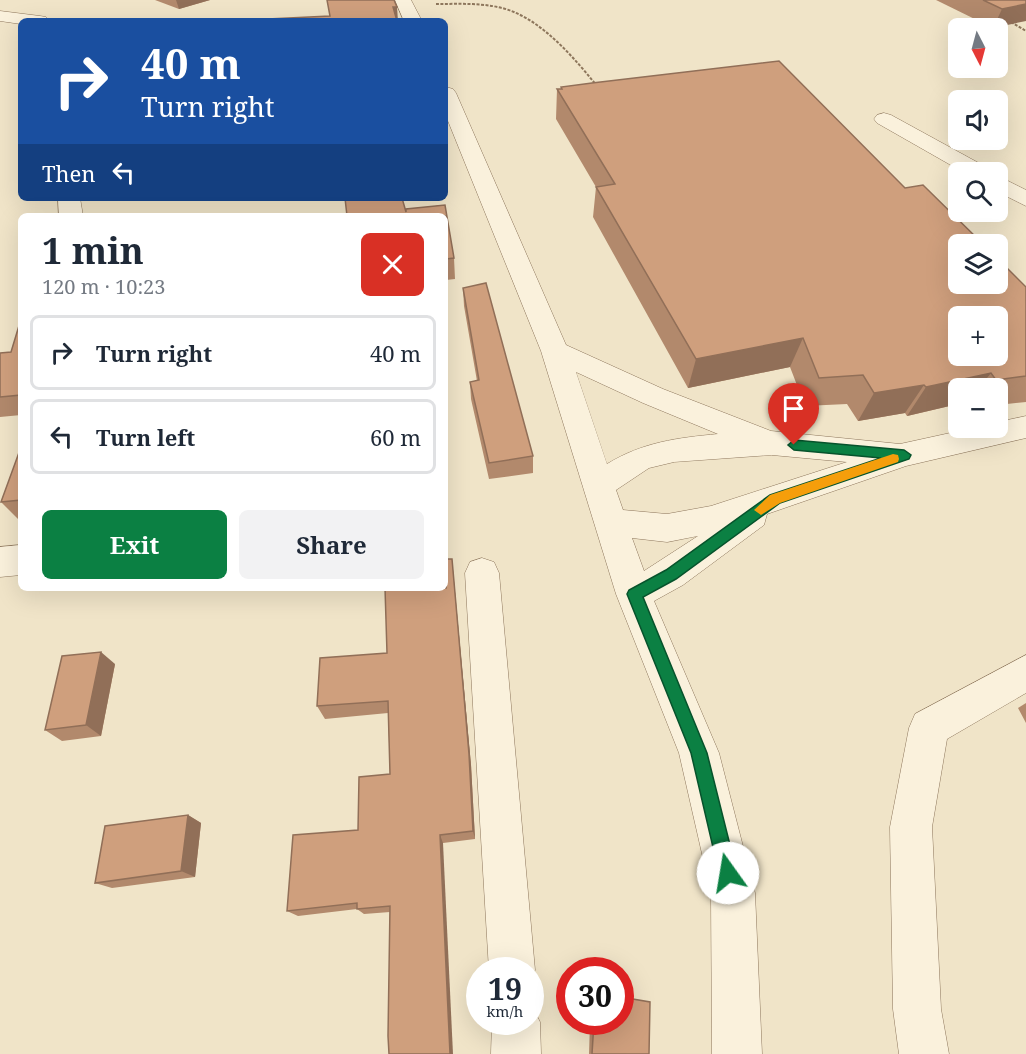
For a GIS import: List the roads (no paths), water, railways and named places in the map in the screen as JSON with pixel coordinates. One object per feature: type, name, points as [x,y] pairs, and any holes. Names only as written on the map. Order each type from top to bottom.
[{"type":"street","points":[[404,2],[412,18]]},
{"type":"street","points":[[0,16],[18,18]]},
{"type":"street","points":[[448,98],[555,351],[634,594],[699,753],[733,893],[737,1054]]},
{"type":"street","points":[[884,119],[960,162]]},
{"type":"street","points":[[1008,189],[1026,200]]},
{"type":"street","points":[[555,351],[653,396],[772,443]]},
{"type":"street","points":[[610,522],[667,528],[711,520],[904,455],[1026,427]]},
{"type":"street","points":[[598,485],[640,459],[674,450],[724,444],[772,443],[904,455]]},
{"type":"street","points":[[634,594],[671,574],[775,499]]},
{"type":"street","points":[[0,562],[18,560]]},
{"type":"street","points":[[482,573],[511,957]]},
{"type":"street","points":[[924,1054],[917,1009],[911,827],[929,728],[1026,673]]},
{"type":"street","points":[[516,1035],[516,1054]]}]
